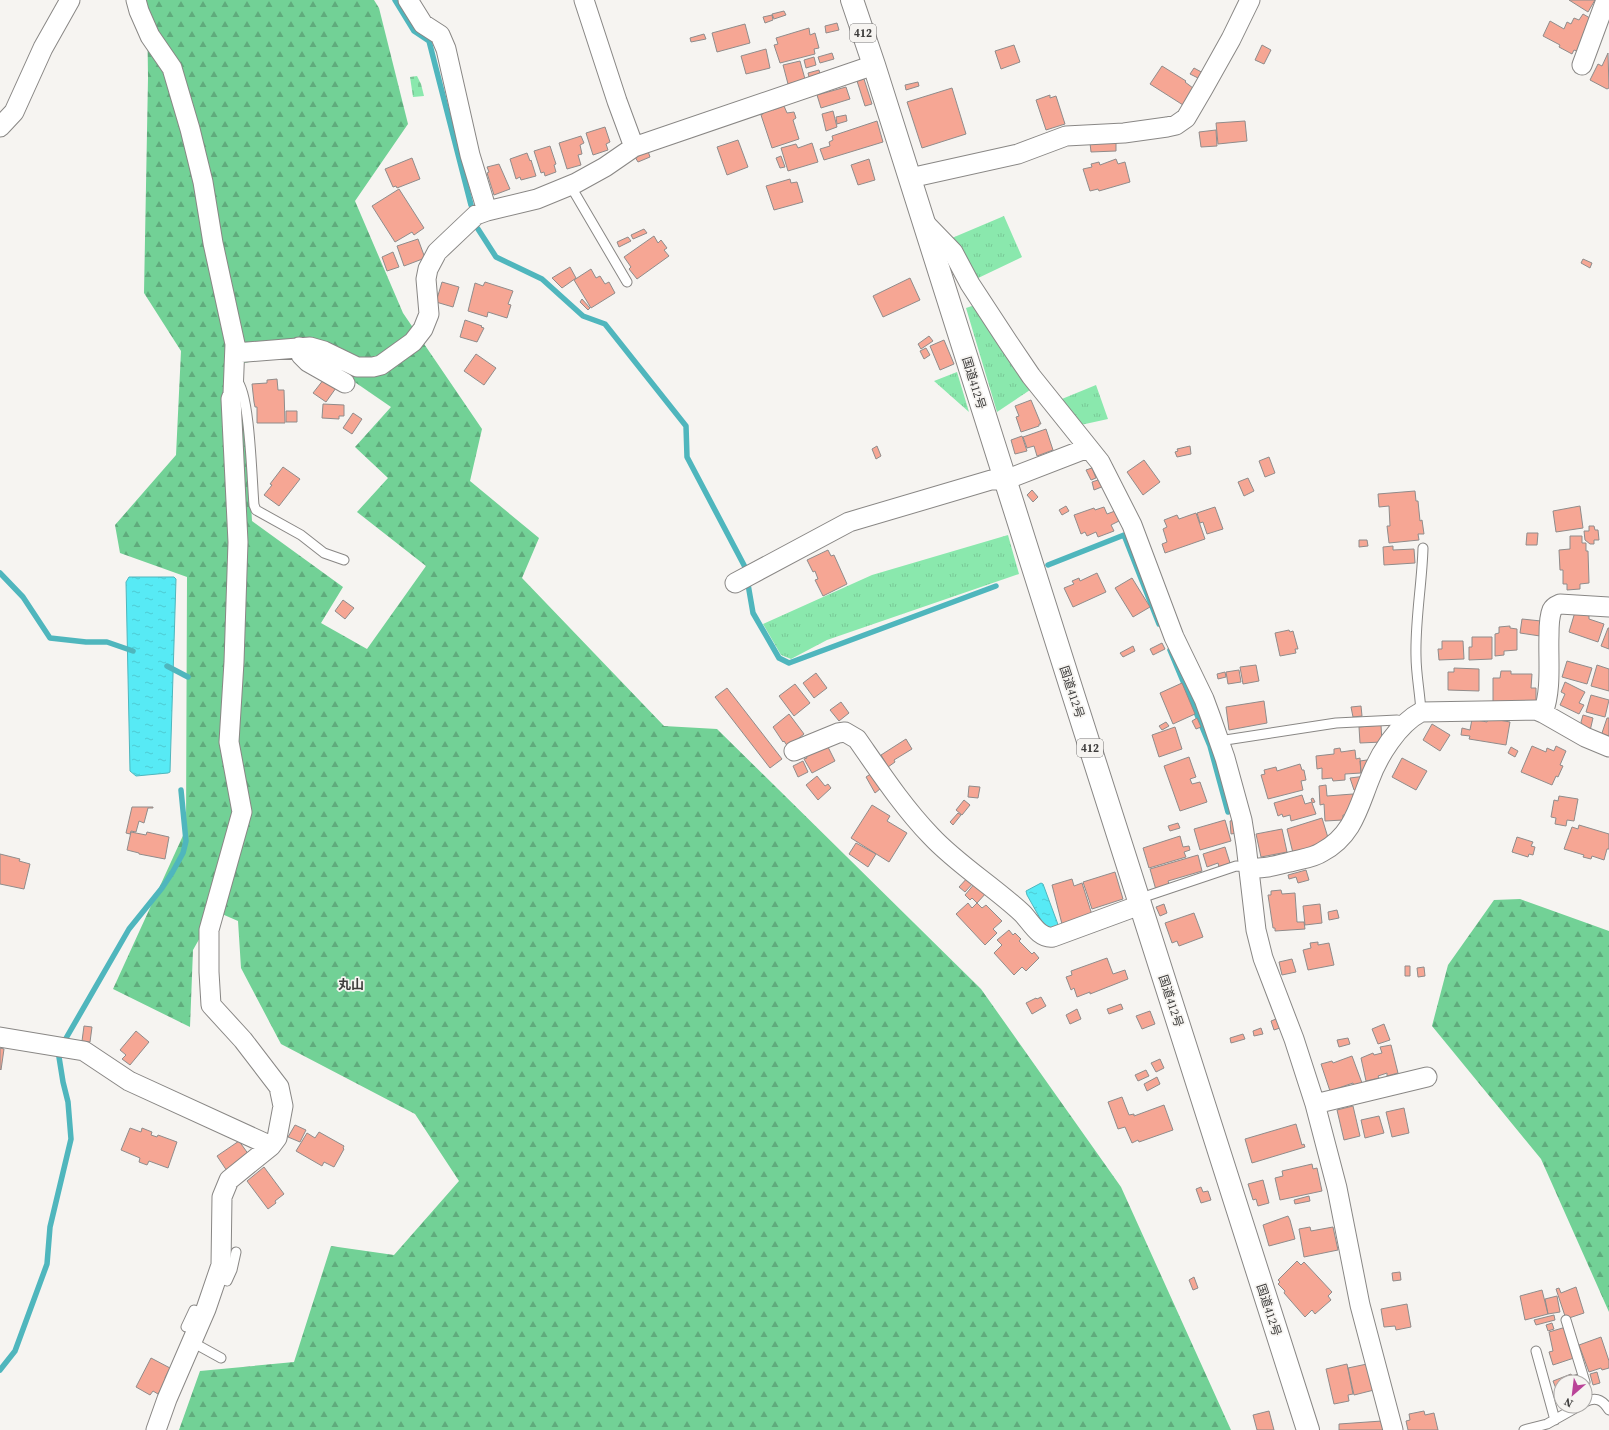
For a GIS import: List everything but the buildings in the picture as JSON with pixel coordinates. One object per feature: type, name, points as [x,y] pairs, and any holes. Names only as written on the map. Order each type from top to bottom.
[{"type":"highway","name":"国道412号","points":[[852,0],[874,65],[1308,1430]]},
{"type":"street","points":[[0,128],[14,112],[43,48],[70,0]]},
{"type":"street","points":[[136,0],[150,36],[172,68],[190,129],[203,182],[213,243],[235,344],[233,394],[231,399],[238,542],[234,662],[229,742],[241,799],[242,812],[209,930],[211,1005],[243,1040],[278,1087],[283,1106],[277,1138],[271,1146],[228,1180],[222,1197],[221,1266],[204,1314],[189,1335],[156,1430]]},
{"type":"street","points":[[408,0],[423,24],[440,35],[446,49],[470,154],[487,211]]},
{"type":"street","points":[[584,0],[617,101],[634,146]]},
{"type":"street","points":[[910,178],[1018,154],[1066,136],[1124,133],[1176,125],[1186,118],[1231,39],[1250,0]]},
{"type":"street","points":[[1582,65],[1606,0]]},
{"type":"street","points":[[235,353],[310,346],[357,367],[373,367],[381,365],[413,342],[423,328],[428,314],[426,280],[428,269],[433,258],[476,215],[537,199],[570,185],[605,167],[634,146],[874,65]]},
{"type":"street","points":[[923,221],[954,252],[970,284],[1008,342],[1032,376],[1100,462],[1132,525],[1174,637],[1204,698],[1219,741],[1242,820],[1256,930],[1263,958],[1292,1032],[1315,1104],[1337,1188],[1360,1305],[1393,1430]]},
{"type":"street","points":[[299,347],[301,356],[308,362],[345,383]]},
{"type":"street","points":[[741,580],[849,522],[990,480],[1005,480],[1088,448]]},
{"type":"street","points":[[1543,713],[1548,694],[1549,632],[1550,615],[1552,609],[1560,604],[1609,607]]},
{"type":"street","points":[[1249,867],[1258,869],[1308,858],[1322,853],[1343,836],[1361,806],[1375,768],[1387,748],[1413,717],[1536,710],[1585,737],[1609,748]]},
{"type":"street","points":[[794,751],[838,733],[845,732],[857,739],[909,811],[932,837],[1022,913],[1041,935],[1047,938],[1053,937],[1139,902]]},
{"type":"street","points":[[0,1037],[84,1051],[129,1081],[271,1146]]},
{"type":"street","points":[[1315,1104],[1427,1077]]},
{"type":"lane","points":[[570,185],[627,282]]},
{"type":"lane","points":[[233,378],[240,384],[246,404],[254,505],[256,510],[301,535],[324,553],[344,560]]},
{"type":"lane","points":[[1219,741],[1336,723],[1397,720],[1413,717],[1417,622],[1423,548]]},
{"type":"lane","points":[[1139,902],[1236,866],[1249,867]]},
{"type":"lane","points":[[217,1277],[227,1281],[232,1270],[236,1252]]},
{"type":"lane","points":[[1566,1320],[1583,1374]]},
{"type":"lane","points":[[189,1335],[222,1358]]},
{"type":"lane","points":[[1536,1351],[1556,1420]]},
{"type":"lane","points":[[1593,1401],[1599,1400],[1605,1404],[1609,1410]]},
{"type":"lane","points":[[1524,1430],[1547,1424],[1566,1414]]},
{"type":"green space","points":[[147,0],[374,0],[379,8],[408,124],[355,201],[403,313],[482,429],[470,481],[539,538],[522,578],[664,726],[717,729],[981,989],[1121,1187],[1231,1430],[179,1430],[200,1371],[294,1362],[331,1246],[394,1255],[459,1181],[415,1114],[281,1044],[241,968],[238,921],[215,911],[193,950],[190,1027],[113,989],[186,829],[187,577],[120,553],[115,525],[176,455],[181,351],[144,293],[148,78]],"holes":[[[311,352],[391,407],[355,447],[388,478],[357,512],[426,566],[367,649],[321,623],[343,587],[252,521],[243,363]]]},
{"type":"green space","points":[[417,76],[424,96],[413,97],[410,77]]},
{"type":"green space","points":[[1004,216],[1022,257],[974,280],[952,238]]},
{"type":"green space","points":[[978,304],[1033,388],[997,412],[966,308]]},
{"type":"green space","points":[[957,372],[969,412],[934,381]]},
{"type":"green space","points":[[1096,385],[1108,419],[1076,426],[1057,401]]},
{"type":"green space","points":[[1008,535],[1019,574],[827,640],[791,659],[781,655],[763,624],[872,575]]},
{"type":"green space","points":[[1520,899],[1609,931],[1609,1312],[1541,1159],[1432,1026],[1448,965],[1494,900]]},
{"type":"water","points":[[129,577],[174,577],[176,579],[170,772],[168,773],[136,776],[130,771],[126,582]]},
{"type":"water","points":[[1041,883],[1043,884],[1060,930],[1046,929],[1027,895],[1026,891]]},
{"type":"waterway","points":[[395,0],[414,31],[429,41],[471,205]]},
{"type":"waterway","points":[[478,229],[496,257],[542,279],[583,316],[605,324],[686,426],[687,457],[745,567],[753,613],[779,658],[789,663],[996,586]]},
{"type":"waterway","points":[[1048,565],[1124,535],[1159,624]]},
{"type":"waterway","points":[[0,573],[23,597],[50,638],[86,642],[107,642],[133,651]]},
{"type":"waterway","points":[[1170,650],[1210,746],[1228,812]]},
{"type":"waterway","points":[[167,666],[188,677]]},
{"type":"waterway","points":[[0,1370],[15,1351],[47,1264],[50,1227],[71,1139],[68,1102],[59,1057],[65,1040],[129,929],[162,888],[183,853],[186,841],[181,790]]},
{"type":"district","name":"丸山","points":[[351,984]]}]
